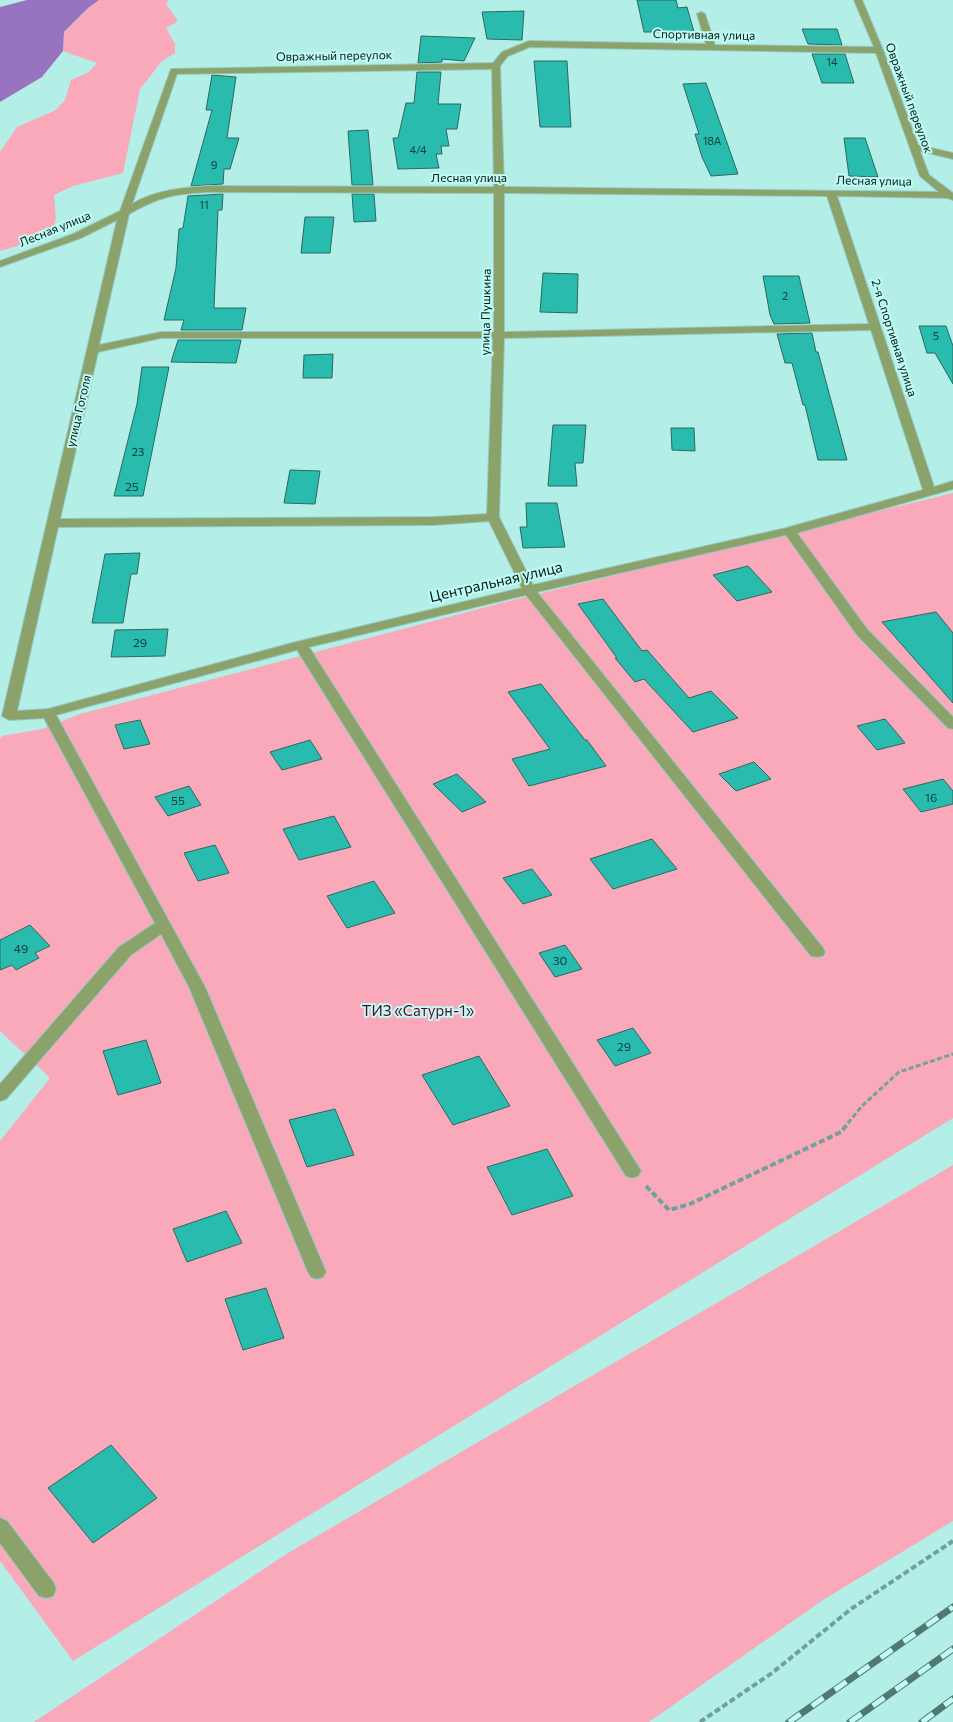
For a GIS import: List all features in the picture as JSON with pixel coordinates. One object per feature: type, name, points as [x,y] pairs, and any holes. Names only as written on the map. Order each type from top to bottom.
[{"type":"street","name":"Овражный переулок","points":[[858,0],[879,50],[925,176],[951,196]]},
{"type":"street","points":[[701,14],[711,47]]},
{"type":"street","name":"Спортивная улица","points":[[496,66],[505,54],[529,44],[879,50]]},
{"type":"street","name":"Овражный переулок","points":[[174,71],[496,66]]},
{"type":"street","name":"улица Пушкина","points":[[496,66],[499,190],[499,335],[493,517],[529,590],[817,952]]},
{"type":"street","name":"улица Гоголя","points":[[9,716],[124,214],[174,71]]},
{"type":"street","points":[[913,147],[953,156]]},
{"type":"street","name":"Лесная улица","points":[[0,264],[77,236],[124,214],[148,199],[173,191],[208,189],[499,190],[951,196]]},
{"type":"street","name":"2-я Спортивная улица","points":[[831,193],[930,491]]},
{"type":"street","points":[[92,350],[161,335],[499,335],[876,327]]},
{"type":"street","name":"Центральная улица","points":[[48,714],[302,645],[529,590],[789,531],[953,485]]},
{"type":"street","points":[[53,523],[434,520],[493,517]]},
{"type":"street","points":[[789,531],[862,632],[953,725]]},
{"type":"street","points":[[302,645],[632,1171]]},
{"type":"street","points":[[0,728],[9,716],[48,714],[197,987],[317,1272]]},
{"type":"street","points":[[0,1095],[125,951],[162,925]]},
{"type":"street","points":[[0,1527],[46,1589]]},
{"type":"path","points":[[632,1171],[669,1210],[690,1204],[841,1132],[862,1106],[899,1072],[953,1054]]},
{"type":"path","points":[[700,1722],[772,1673],[851,1609],[953,1540]]},
{"type":"green space","points":[[99,0],[169,0],[166,4],[178,21],[166,28],[175,44],[175,53],[162,61],[140,89],[123,173],[73,186],[54,195],[56,219],[52,231],[34,241],[0,251],[0,152],[17,127],[56,110],[65,100],[71,80],[89,72],[97,63],[63,51],[64,33],[88,8]]},
{"type":"green space","name":"ТИЗ «Сатурн-1»","points":[[953,493],[953,1118],[73,1661],[0,1561],[0,1141],[50,1078],[0,1031],[0,739],[2,736],[42,729],[80,714],[509,601]]},
{"type":"green space","points":[[953,1165],[953,1521],[823,1600],[649,1722],[34,1722],[288,1553]]},
{"type":"shaded area","points":[[27,0],[99,0],[88,8],[64,32],[63,51],[42,77],[0,102],[0,7]]},
{"type":"building","points":[[637,0],[676,0],[678,8],[687,7],[694,32],[644,32]]},
{"type":"building","points":[[524,11],[522,40],[487,39],[482,12]]},
{"type":"building","points":[[802,29],[837,29],[842,45],[808,44]]},
{"type":"building","points":[[421,36],[475,38],[464,61],[442,59],[442,62],[418,63]]},
{"type":"building","points":[[812,54],[845,54],[854,83],[822,83]]},
{"type":"building","points":[[534,61],[567,61],[571,127],[540,127]]},
{"type":"building","points":[[417,72],[441,72],[438,104],[461,104],[457,129],[446,129],[449,146],[441,146],[442,154],[436,154],[439,168],[398,169],[393,138],[398,138],[406,103],[414,103]]},
{"type":"building","points":[[212,75],[236,77],[227,138],[239,138],[230,169],[224,169],[223,184],[191,186],[212,110],[206,110]]},
{"type":"building","points":[[706,83],[738,174],[711,176],[702,157],[695,134],[699,134],[683,84]]},
{"type":"building","points":[[368,130],[373,185],[352,185],[348,131]]},
{"type":"building","points":[[844,138],[865,138],[878,177],[849,176]]},
{"type":"building","points":[[223,194],[222,210],[218,210],[214,308],[246,308],[242,330],[181,330],[184,320],[164,320],[176,268],[179,229],[183,228],[188,196]]},
{"type":"building","points":[[352,194],[374,194],[376,221],[354,222]]},
{"type":"building","points":[[305,217],[334,217],[330,253],[301,253]]},
{"type":"building","points":[[543,273],[578,274],[577,313],[540,312]]},
{"type":"building","points":[[763,276],[799,276],[810,323],[774,324],[770,315]]},
{"type":"building","points":[[919,326],[946,326],[953,346],[953,384],[935,353],[927,353]]},
{"type":"building","points":[[812,333],[847,460],[818,460],[805,405],[803,405],[792,363],[785,363],[777,334]]},
{"type":"building","points":[[178,340],[241,340],[236,363],[171,362]]},
{"type":"building","points":[[333,354],[332,378],[303,378],[304,355]]},
{"type":"building","points":[[142,367],[169,367],[143,496],[114,496],[137,404]]},
{"type":"building","points":[[553,425],[586,425],[583,463],[575,463],[577,486],[548,486]]},
{"type":"building","points":[[671,428],[694,428],[695,451],[672,450]]},
{"type":"building","points":[[290,470],[320,471],[315,504],[284,503]]},
{"type":"building","points":[[526,503],[557,503],[565,547],[523,548],[520,527],[527,527]]},
{"type":"building","points":[[140,553],[137,574],[131,574],[123,623],[92,623],[105,554]]},
{"type":"building","points":[[748,566],[772,592],[737,601],[713,575]]},
{"type":"building","points":[[603,599],[642,651],[647,650],[689,698],[711,691],[738,718],[693,732],[644,679],[635,682],[615,658],[617,658],[578,604]]},
{"type":"building","points":[[936,612],[953,633],[953,703],[882,622]]},
{"type":"building","points":[[168,629],[165,656],[111,657],[115,630]]},
{"type":"building","points":[[541,684],[606,766],[529,786],[512,759],[550,749],[508,692]]},
{"type":"building","points":[[885,719],[905,743],[877,750],[857,726]]},
{"type":"building","points":[[140,720],[150,744],[124,749],[115,725]]},
{"type":"building","points":[[310,740],[322,759],[282,770],[270,752]]},
{"type":"building","points":[[754,762],[771,779],[736,791],[719,774]]},
{"type":"building","points":[[457,774],[486,802],[462,812],[433,784]]},
{"type":"building","points":[[943,779],[953,791],[953,804],[921,812],[903,789]]},
{"type":"building","points":[[189,786],[201,805],[168,816],[155,797]]},
{"type":"building","points":[[334,816],[351,847],[299,860],[283,829]]},
{"type":"building","points":[[652,839],[677,869],[613,889],[590,859]]},
{"type":"building","points":[[215,845],[229,873],[198,881],[184,853]]},
{"type":"building","points":[[532,869],[552,895],[523,904],[503,878]]},
{"type":"building","points":[[374,881],[395,913],[347,928],[327,896]]},
{"type":"building","points":[[30,925],[50,946],[35,953],[39,958],[16,970],[12,965],[0,970],[0,940]]},
{"type":"building","points":[[565,945],[582,969],[555,977],[539,953]]},
{"type":"building","points":[[633,1028],[651,1053],[615,1066],[597,1040]]},
{"type":"building","points":[[146,1040],[161,1083],[118,1095],[103,1051]]},
{"type":"building","points":[[479,1056],[510,1106],[453,1125],[422,1075]]},
{"type":"building","points":[[335,1109],[354,1155],[307,1167],[289,1120]]},
{"type":"building","points":[[547,1149],[573,1196],[512,1215],[487,1167]]},
{"type":"building","points":[[226,1211],[242,1243],[187,1262],[173,1229]]},
{"type":"building","points":[[266,1288],[284,1338],[243,1350],[225,1299]]},
{"type":"building","points":[[111,1445],[157,1498],[93,1543],[48,1488]]},
{"type":"railway","points":[[789,1722],[953,1607]]},
{"type":"railway","points":[[850,1722],[953,1649]]},
{"type":"railway","points":[[922,1722],[953,1699]]}]
